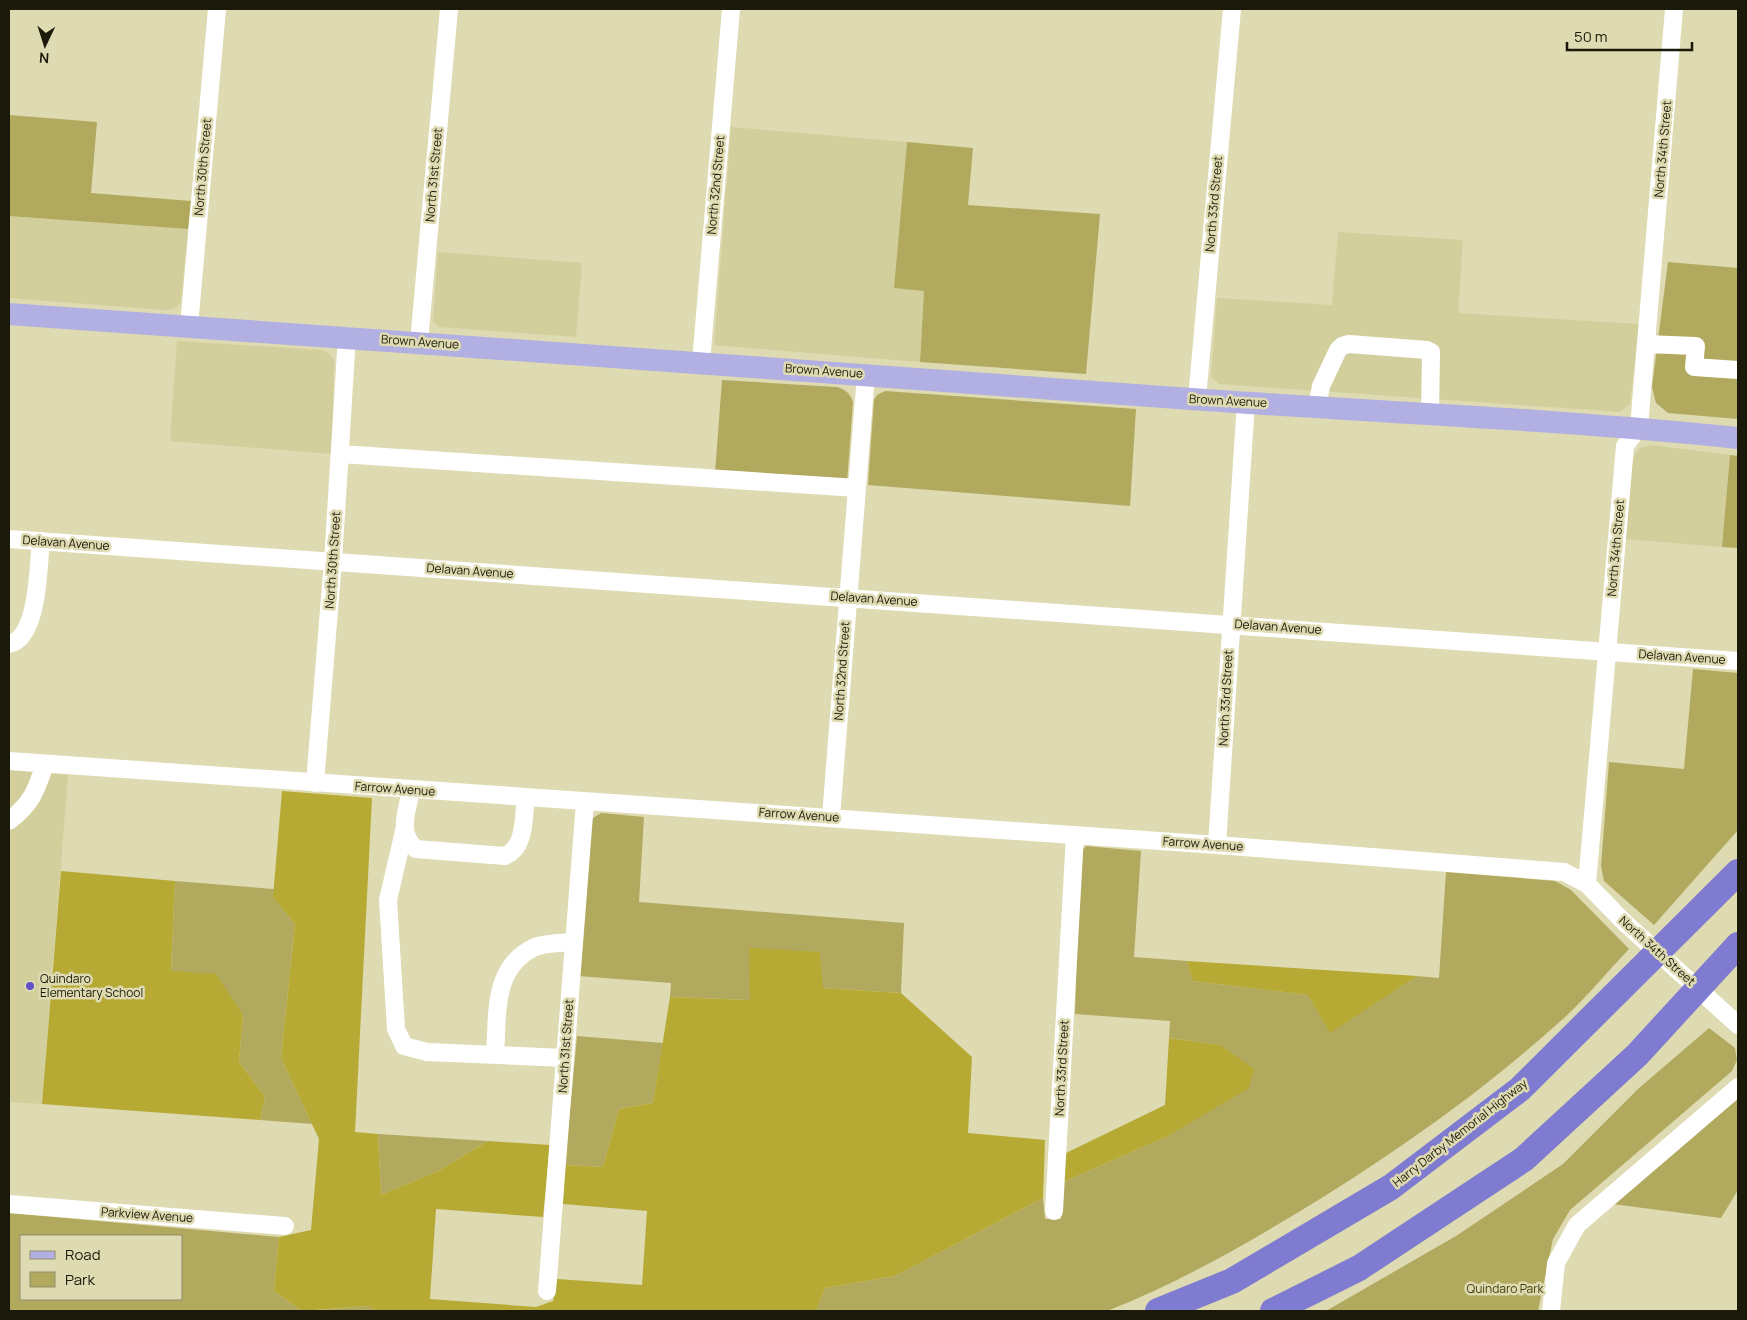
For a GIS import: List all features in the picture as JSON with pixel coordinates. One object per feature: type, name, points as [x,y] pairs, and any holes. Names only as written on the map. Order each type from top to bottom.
[{"type":"highway","name":"Harry Darby Memorial Highway","points":[[1158,1311],[1232,1281],[1399,1182],[1520,1089],[1738,872]]},
{"type":"highway","points":[[1273,1311],[1360,1268],[1524,1159],[1637,1055],[1738,944]]},
{"type":"main road","name":"Brown Avenue","points":[[9,314],[347,336],[1197,400],[1639,427],[1738,438]]},
{"type":"street","name":"North 30th Street","points":[[189,326],[217,9]]},
{"type":"street","name":"North 31st Street","points":[[419,342],[449,9]]},
{"type":"street","name":"North 32nd Street","points":[[701,362],[731,9]]},
{"type":"street","name":"North 33rd Street","points":[[1197,400],[1232,9]]},
{"type":"street","name":"North 34th Street","points":[[1674,9],[1639,427],[1625,446],[1586,884],[1624,922],[1738,1025]]},
{"type":"street","name":"North 30th Street","points":[[315,783],[333,561],[347,336]]},
{"type":"street","points":[[1317,406],[1321,386],[1338,350],[1348,344],[1427,350],[1431,352],[1430,414]]},
{"type":"street","points":[[1646,344],[1696,346],[1694,367],[1738,370]]},
{"type":"street","name":"North 32nd Street","points":[[831,818],[866,374]]},
{"type":"street","name":"North 33rd Street","points":[[1217,845],[1246,402]]},
{"type":"street","points":[[340,454],[857,488]]},
{"type":"street","name":"Delavan Avenue","points":[[9,539],[1738,661]]},
{"type":"street","points":[[9,644],[23,634],[32,616],[41,541]]},
{"type":"street","name":"Farrow Avenue","points":[[9,761],[1217,845],[1564,872],[1586,884]]},
{"type":"street","points":[[9,821],[28,804],[35,794],[45,764]]},
{"type":"street","points":[[411,790],[404,831],[388,900],[396,1029],[404,1046],[427,1052],[565,1058]]},
{"type":"street","points":[[404,831],[407,841],[416,849],[505,856],[514,852],[520,843],[526,798]]},
{"type":"street","name":"North 31st Street","points":[[547,1291],[585,802]]},
{"type":"street","name":"North 33rd Street","points":[[1054,1212],[1075,835]]},
{"type":"street","points":[[495,1054],[500,988],[505,972],[515,961],[536,947],[574,942]]},
{"type":"street","points":[[1551,1311],[1556,1263],[1577,1225],[1738,1087]]},
{"type":"street","name":"Parkview Avenue","points":[[9,1204],[285,1226]]},
{"type":"shaded area","points":[[731,127],[907,142],[894,288],[924,290],[920,362],[714,345]]},
{"type":"shaded area","points":[[9,216],[188,229],[181,302],[174,309],[164,310],[9,298]]},
{"type":"shaded area","points":[[1338,232],[1463,240],[1458,313],[1639,324],[1630,404],[1620,412],[1219,384],[1211,377],[1217,298],[1332,305]]},
{"type":"shaded area","points":[[438,252],[582,263],[576,337],[439,327],[433,321]]},
{"type":"shaded area","points":[[177,341],[322,350],[330,354],[334,361],[332,454],[170,441]]},
{"type":"shaded area","points":[[1651,445],[1730,455],[1722,547],[1626,539],[1632,464],[1635,454],[1640,448]]},
{"type":"shaded area","name":"Quindaro Elementary School","points":[[9,770],[68,775],[42,1104],[9,1102]]},
{"type":"shaded area","points":[[282,791],[372,798],[355,1132],[378,1134],[381,1195],[438,1171],[488,1141],[550,1145],[543,1217],[436,1209],[430,1299],[536,1307],[553,1301],[557,1279],[642,1285],[647,1211],[563,1204],[565,1165],[603,1167],[619,1109],[653,1103],[670,997],[750,1000],[749,948],[820,952],[823,988],[901,993],[972,1057],[968,1133],[1045,1140],[1043,1198],[895,1276],[825,1288],[816,1311],[377,1311],[368,1306],[302,1311],[274,1291],[279,1237],[311,1230],[319,1139],[281,1058],[295,924],[273,897]]},
{"type":"shaded area","points":[[61,871],[175,881],[171,971],[216,974],[243,1015],[239,1062],[265,1097],[260,1120],[42,1104]]},
{"type":"shaded area","points":[[1187,961],[1417,976],[1330,1033],[1308,995],[1193,981]]},
{"type":"shaded area","points":[[1169,1038],[1220,1045],[1254,1069],[1249,1088],[1166,1137],[1063,1182],[1066,1153],[1165,1105]]},
{"type":"green space","points":[[9,115],[97,122],[91,193],[191,201],[188,229],[9,216]]},
{"type":"green space","points":[[907,142],[973,148],[968,205],[1100,214],[1086,374],[920,362],[924,291],[894,288]]},
{"type":"green space","points":[[1668,262],[1738,268],[1738,419],[1668,413],[1656,403],[1652,387]]},
{"type":"green space","points":[[722,380],[836,387],[847,392],[853,402],[847,482],[715,473]]},
{"type":"green space","points":[[885,391],[1136,409],[1130,506],[868,485],[874,400],[877,395]]},
{"type":"green space","points":[[1730,455],[1738,456],[1738,548],[1722,547]]},
{"type":"green space","points":[[1693,669],[1738,673],[1738,830],[1654,925],[1604,881],[1601,866],[1609,762],[1684,769]]},
{"type":"green space","points":[[601,813],[644,817],[639,902],[904,923],[901,993],[823,988],[750,948],[750,1000],[670,997],[671,983],[578,976],[588,830],[593,818]]},
{"type":"green space","points":[[1086,846],[1141,851],[1134,957],[1187,961],[1193,981],[1308,995],[1330,1032],[1417,976],[1439,978],[1446,872],[1555,881],[1571,890],[1629,949],[1564,1018],[1500,1073],[1432,1124],[1328,1194],[1201,1268],[1154,1291],[1107,1311],[816,1311],[825,1288],[895,1276],[1043,1198],[1045,1219],[1061,1219],[1063,1182],[1166,1137],[1220,1045],[1169,1038],[1170,1021],[1075,1014],[1080,853]]},
{"type":"green space","points":[[175,881],[274,889],[274,897],[295,924],[281,1058],[312,1124],[260,1120],[265,1097],[239,1062],[243,1015],[171,971]]},
{"type":"green space","name":"Quindaro Park","points":[[1709,1028],[1735,1048],[1737,1060],[1732,1071],[1570,1210],[1553,1239],[1538,1311],[1326,1311],[1456,1236],[1563,1164],[1638,1089]]},
{"type":"green space","points":[[577,1036],[663,1043],[653,1103],[619,1109],[603,1167],[565,1165]]},
{"type":"green space","points":[[1738,1096],[1738,1190],[1721,1218],[1612,1204]]},
{"type":"green space","points":[[378,1134],[488,1141],[438,1171],[381,1195]]},
{"type":"green space","points":[[9,1213],[279,1237],[274,1291],[302,1311],[9,1311]]},
{"type":"green space","points":[[368,1306],[377,1311],[306,1311]]},
{"type":"place","name":"Quindaro Elementary School","points":[[30,986]]}]
